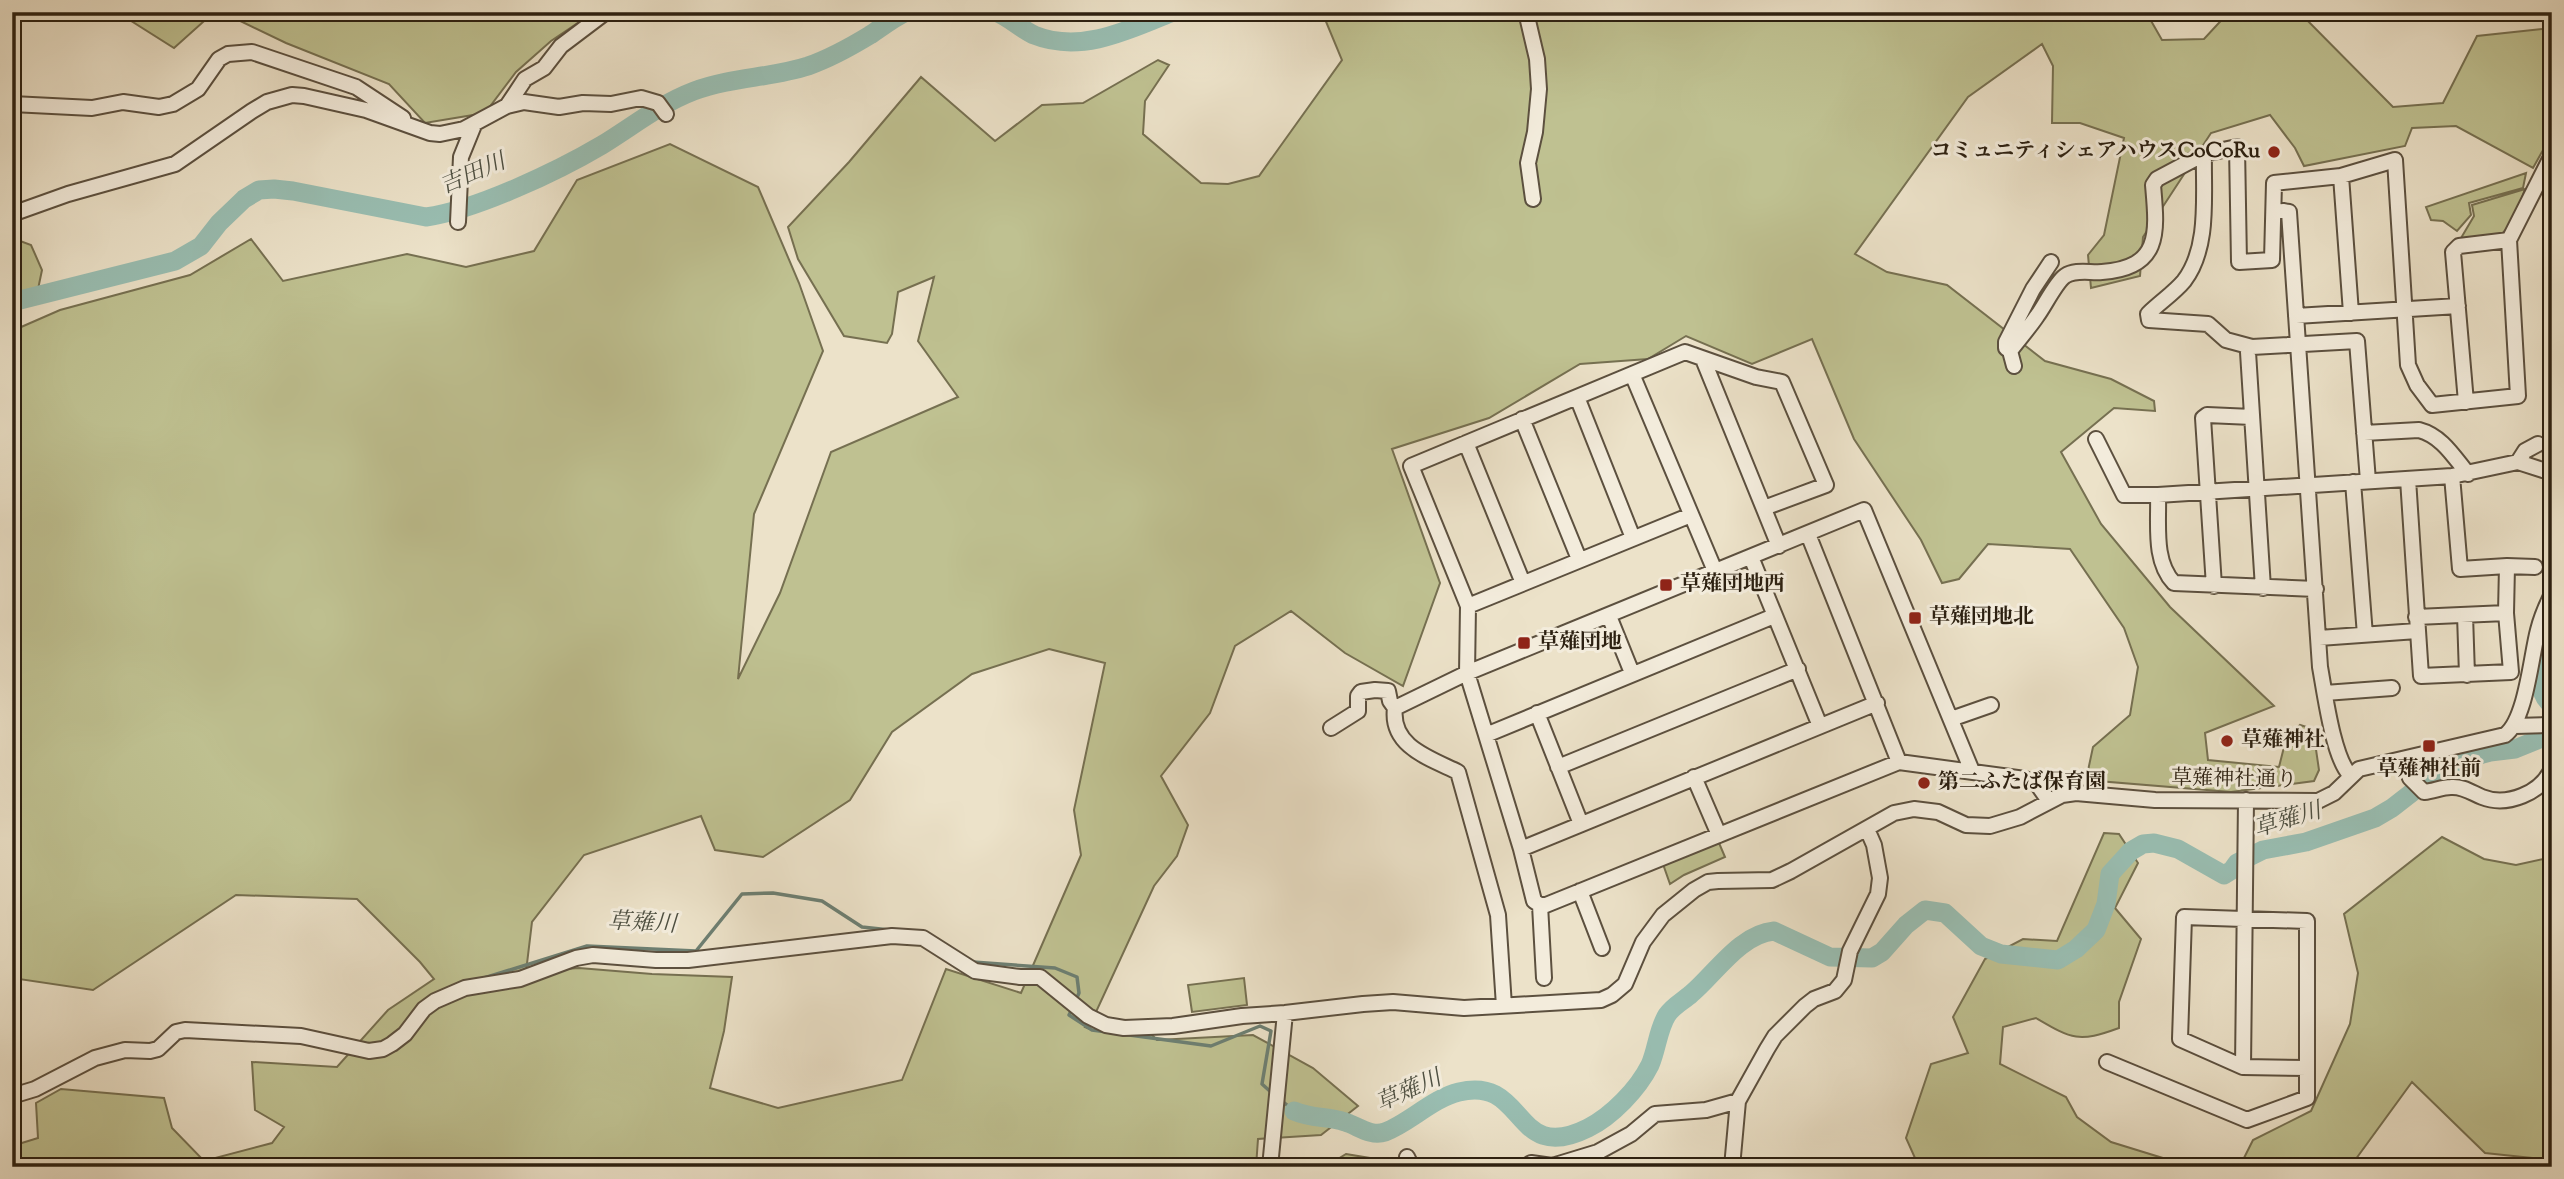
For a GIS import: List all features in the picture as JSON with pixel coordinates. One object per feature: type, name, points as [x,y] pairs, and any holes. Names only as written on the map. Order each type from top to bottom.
[{"type":"street","points":[[507,106],[525,79],[544,68],[561,46],[606,12]]},
{"type":"street","points":[[1526,12],[1537,59],[1539,89],[1535,132],[1528,163],[1533,199]]},
{"type":"street","points":[[12,104],[92,108],[123,102],[159,107],[173,104],[198,89],[219,59],[229,54],[252,52],[356,87],[398,113],[411,125]]},
{"type":"street","points":[[12,214],[68,194],[174,164],[252,111],[267,102],[285,97],[304,96],[337,103],[440,134],[474,125],[507,106],[524,102],[559,107],[583,103],[611,104],[641,98],[658,103],[666,114]]},
{"type":"street","points":[[458,222],[461,157],[474,125]]},
{"type":"street","points":[[2010,351],[2064,276],[2078,271],[2116,270],[2138,262],[2151,249],[2155,237],[2153,185],[2157,180],[2204,154],[2237,147],[2239,262],[2272,260],[2274,183],[2342,176],[2395,160],[2408,365],[2417,385],[2432,405],[2518,397],[2509,240],[2552,155]]},
{"type":"street","points":[[2204,154],[2203,228],[2196,259],[2184,281],[2148,314],[2149,320],[2207,324],[2226,340],[2252,347],[2357,341],[2364,433],[2360,482],[2365,635]]},
{"type":"street","points":[[2342,176],[2351,313]]},
{"type":"street","points":[[2283,211],[2289,212],[2320,667],[2342,767],[2350,775]]},
{"type":"street","points":[[2466,402],[2453,252],[2459,246],[2509,240]]},
{"type":"street","points":[[2014,366],[2006,342],[2033,289],[2051,262]]},
{"type":"street","points":[[2296,316],[2458,306]]},
{"type":"street","points":[[2252,347],[2248,352],[2263,588]]},
{"type":"street","points":[[1540,905],[1534,901],[1521,849],[1467,673],[1468,606],[1411,466],[1685,352],[1756,377],[1783,382],[1826,485],[1764,508]]},
{"type":"street","points":[[1703,359],[1779,546]]},
{"type":"street","points":[[1632,374],[1715,571]]},
{"type":"street","points":[[1577,397],[1633,538]]},
{"type":"street","points":[[2214,586],[2203,418],[2207,415],[2252,417]]},
{"type":"street","points":[[1522,419],[1579,559]]},
{"type":"street","points":[[2364,433],[2420,430],[2427,432],[2443,443],[2468,474]]},
{"type":"street","points":[[2096,439],[2124,495],[2452,476],[2518,462],[2552,473]]},
{"type":"street","points":[[1466,443],[1523,583]]},
{"type":"street","points":[[2518,462],[2525,451],[2538,444]]},
{"type":"street","points":[[2452,476],[2460,569],[2535,567]]},
{"type":"street","points":[[2408,479],[2421,676],[2511,672],[2506,613],[2507,566]]},
{"type":"street","points":[[2158,495],[2161,561],[2166,574],[2175,583],[2316,589]]},
{"type":"street","points":[[1395,708],[1467,673],[1864,510],[1972,771]]},
{"type":"street","points":[[1468,606],[1691,515]]},
{"type":"street","points":[[1808,534],[1899,762]]},
{"type":"street","points":[[1751,557],[1820,726]]},
{"type":"street","points":[[2552,594],[2538,628],[2515,726],[2552,725]]},
{"type":"street","points":[[2319,638],[2365,635],[2465,614],[2506,613]]},
{"type":"street","points":[[2465,614],[2467,675]]},
{"type":"street","points":[[1486,735],[1774,615]]},
{"type":"street","points":[[1609,616],[1632,673]]},
{"type":"street","points":[[1558,767],[1798,669]]},
{"type":"street","points":[[2325,693],[2392,688]]},
{"type":"street","points":[[12,1096],[36,1089],[95,1058],[125,1051],[158,1049],[176,1032],[185,1030],[301,1036],[357,1049],[383,1049],[405,1034],[424,1009],[446,994],[520,979],[576,958],[593,955],[688,960],[892,936],[914,936],[936,945],[975,971],[1040,977],[1088,1016],[1106,1025],[1124,1028],[1173,1026],[1242,1016],[1393,1002],[1464,1008],[1504,1006],[1498,915],[1458,772],[1414,751],[1403,740],[1393,722],[1395,708],[1388,691],[1361,692],[1358,696],[1358,711],[1331,728]]},
{"type":"street","points":[[1521,849],[1877,703]]},
{"type":"street","points":[[1951,719],[1991,705]]},
{"type":"street","points":[[1538,713],[1581,824]]},
{"type":"street","name":"草薙神社通り","points":[[1504,1006],[1588,1001],[1612,995],[1625,984],[1643,942],[1664,915],[1694,890],[1707,882],[1772,880],[1791,872],[1894,813],[1914,809],[1938,812],[1966,825],[1990,826],[2020,817],[2062,795],[2076,793],[2155,800],[2318,801],[2334,793],[2359,769],[2491,739],[2505,735],[2515,726]]},
{"type":"street","points":[[2403,759],[2410,778],[2424,792],[2452,787],[2484,798],[2509,800],[2541,786],[2552,768]]},
{"type":"street","points":[[1540,905],[1899,762],[2025,779],[2037,784],[2049,801]]},
{"type":"street","points":[[1695,777],[1719,835]]},
{"type":"street","points":[[2244,1067],[2246,800]]},
{"type":"street","points":[[1732,1167],[1738,1101],[1775,1036],[1814,999],[1835,991],[1844,980],[1849,958],[1878,894],[1880,878],[1874,845],[1867,829]]},
{"type":"street","points":[[1580,891],[1602,948]]},
{"type":"street","points":[[1540,905],[1544,978]]},
{"type":"street","points":[[2107,1062],[2247,1120],[2307,1098],[2307,1068],[2307,922],[2245,918],[2184,917],[2180,1040],[2244,1067],[2307,1068]]},
{"type":"street","points":[[1270,1167],[1285,1013]]},
{"type":"street","points":[[1524,1167],[1531,1163],[1552,1166],[1598,1152],[1631,1135],[1655,1114],[1706,1110],[1738,1101]]},
{"type":"green space","points":[[117,12],[594,12],[551,41],[516,72],[485,113],[425,123],[389,84],[286,43],[230,16],[213,13],[174,48]]},
{"type":"green space","points":[[1322,12],[2146,12],[2162,40],[2204,39],[2229,12],[2299,12],[2393,107],[2443,103],[2477,36],[2552,28],[2552,134],[2533,168],[2456,126],[2412,128],[2405,146],[2304,166],[2295,148],[2270,115],[2211,133],[2143,237],[2140,276],[2091,288],[2088,255],[2104,235],[2124,138],[2080,123],[2052,123],[2053,66],[2042,44],[1968,97],[1855,254],[1887,272],[1947,285],[2045,361],[2111,379],[2154,401],[2155,411],[2114,408],[2061,452],[2101,524],[2170,607],[2274,706],[2205,733],[2208,760],[2279,767],[2286,739],[2300,725],[2313,729],[2319,770],[2314,781],[2231,792],[2086,780],[2093,747],[2130,715],[2138,667],[2124,628],[2070,549],[1988,544],[1959,579],[1942,583],[1921,540],[1854,439],[1812,339],[1752,364],[1686,336],[1648,359],[1580,364],[1489,418],[1392,449],[1440,583],[1403,686],[1345,653],[1291,611],[1235,646],[1210,713],[1161,776],[1188,825],[1177,856],[1154,886],[1096,1012],[1085,1027],[1092,1030],[1151,1034],[1157,1040],[1253,1035],[1313,1068],[1358,1106],[1321,1135],[1258,1139],[1256,1167],[12,1167],[12,1146],[38,1138],[36,1103],[61,1089],[164,1098],[172,1128],[204,1161],[272,1143],[284,1127],[255,1110],[252,1062],[337,1067],[388,1010],[434,979],[357,899],[236,895],[93,990],[12,978],[12,331],[60,310],[190,275],[251,239],[283,281],[407,254],[466,267],[534,251],[577,180],[670,144],[758,187],[799,283],[823,351],[754,514],[738,679],[780,593],[831,452],[958,397],[918,341],[934,277],[898,292],[892,334],[887,343],[844,336],[798,259],[788,227],[849,162],[921,77],[995,141],[1042,105],[1083,103],[1158,60],[1169,65],[1145,101],[1143,134],[1201,183],[1228,184],[1259,176],[1342,60]],"holes":[[[1049,649],[1105,663],[1074,810],[1081,855],[1021,993],[946,969],[902,1080],[778,1108],[710,1088],[724,1031],[732,977],[579,968],[526,972],[532,922],[584,855],[701,816],[715,850],[763,857],[850,800],[892,732],[972,674]]]},
{"type":"green space","points":[[2526,173],[2523,188],[2469,203],[2471,215],[2457,231],[2443,221],[2431,220],[2426,207]]},
{"type":"green space","points":[[2525,189],[2515,216],[2502,234],[2488,239],[2461,238],[2474,216],[2472,205]]},
{"type":"green space","points":[[12,238],[31,245],[42,270],[37,294],[12,311]]},
{"type":"green space","points":[[2104,833],[2119,834],[2138,863],[2115,908],[2141,939],[2119,1002],[2119,1028],[2084,1037],[2058,1031],[2036,1018],[2003,1027],[2000,1064],[2066,1097],[2077,1117],[2111,1142],[2192,1167],[1919,1167],[1906,1138],[1931,1064],[1968,1053],[1953,1017],[1985,959],[2023,939],[2057,941]]},
{"type":"green space","points":[[2442,837],[2484,859],[2516,865],[2552,857],[2552,1160],[2485,1153],[2412,1082],[2350,1167],[2234,1167],[2241,1164],[2253,1140],[2311,1111],[2350,1024],[2358,973],[2344,914]]},
{"type":"green space","points":[[1719,843],[1725,857],[1670,884],[1663,864]]},
{"type":"green space","points":[[1244,978],[1247,1005],[1192,1012],[1188,985]]},
{"type":"green space","points":[[1346,1154],[1376,1159],[1390,1167],[1325,1167]]},
{"type":"waterway","name":"吉田川","points":[[12,302],[175,261],[201,246],[219,223],[244,199],[259,190],[293,191],[426,217],[468,206],[563,166],[682,96],[708,86],[808,66],[848,48],[906,12]]},
{"type":"waterway","name":"吉田川","points":[[996,12],[1034,35],[1069,42],[1105,37],[1173,12]]},
{"type":"waterway","name":"草薙川","points":[[2552,641],[2541,674],[2542,691],[2552,705]]},
{"type":"waterway","name":"草薙川","points":[[1294,1111],[1339,1120],[1380,1133],[1394,1128],[1449,1095],[1481,1090],[1497,1096],[1532,1129],[1545,1136],[1563,1137],[1597,1123],[1624,1101],[1650,1065],[1669,1012],[1739,947],[1762,934],[1774,931],[1830,957],[1872,958],[1882,952],[1906,925],[1925,910],[1945,913],[1981,946],[2001,954],[2058,960],[2076,949],[2096,930],[2106,904],[2110,874],[2131,851],[2143,844],[2154,843],[2178,849],[2224,875],[2237,863],[2263,850],[2306,842],[2375,818],[2437,773],[2461,760],[2515,749],[2552,734]]},
{"type":"waterway","name":"草薙川","points":[[484,978],[587,946],[696,951],[742,894],[773,893],[822,901],[862,927],[890,930]]},
{"type":"waterway","name":"草薙川","points":[[973,962],[1055,968],[1077,977],[1079,993],[1075,1002]]},
{"type":"waterway","name":"草薙川","points":[[1072,1009],[1069,1015],[1092,1030],[1211,1046],[1260,1026],[1271,1031],[1262,1084],[1272,1093]]},
{"type":"waterway","name":"草薙川","points":[[1281,1100],[1294,1111]]},
{"type":"place","name":"コミュニティシェアハウスCoCoRu","points":[[2274,152]]},
{"type":"place","name":"草薙団地西","points":[[1666,585]]},
{"type":"place","name":"草薙団地北","points":[[1915,618]]},
{"type":"place","name":"草薙団地","points":[[1524,643]]},
{"type":"place","name":"草薙神社","points":[[2227,741]]},
{"type":"place","name":"草薙神社前","points":[[2429,746]]},
{"type":"place","name":"第二ふたば保育園","points":[[1924,783]]}]
